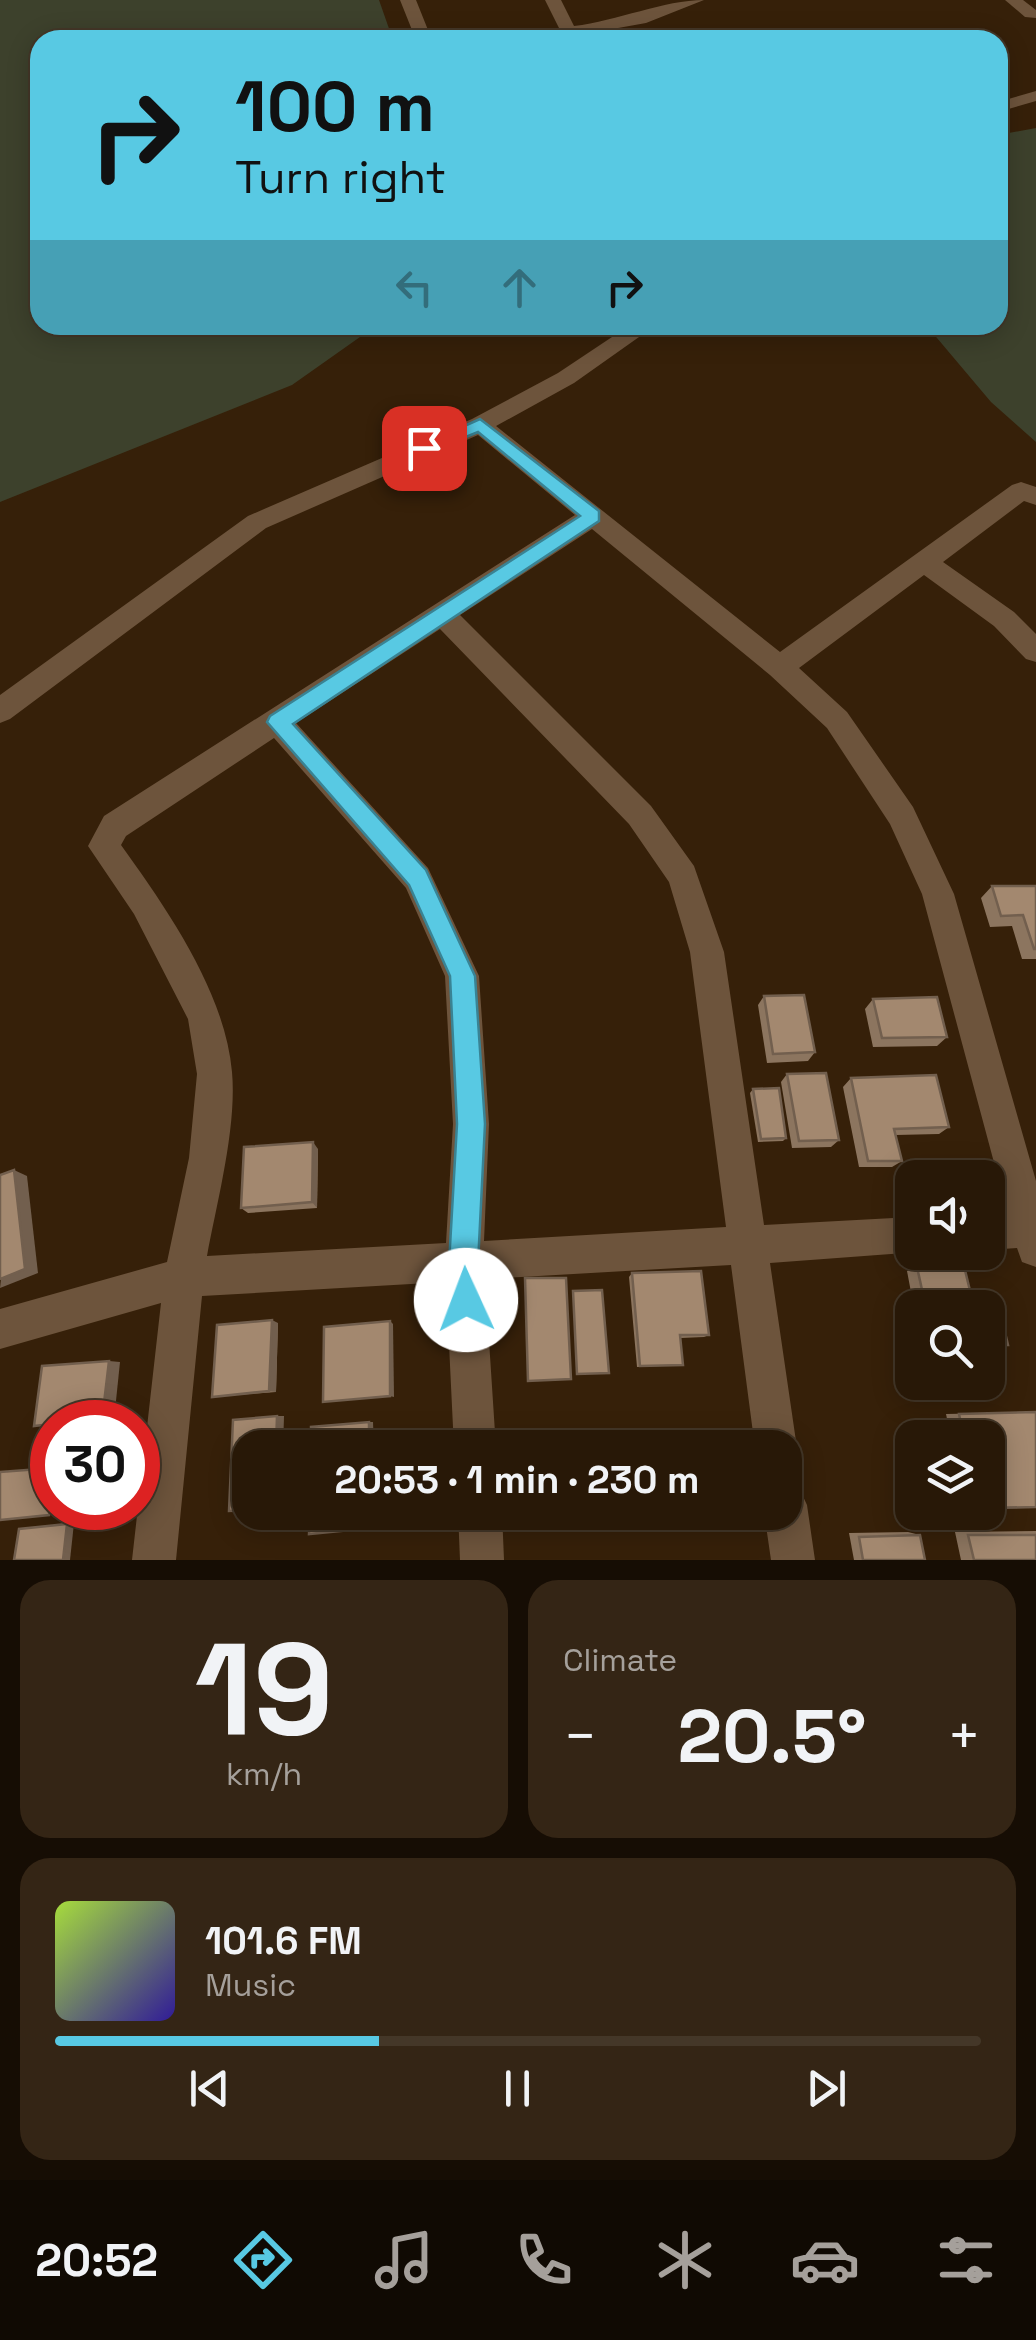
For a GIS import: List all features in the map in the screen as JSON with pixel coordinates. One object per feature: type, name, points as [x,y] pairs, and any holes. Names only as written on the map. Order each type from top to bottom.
[{"type":"street","points":[[408,0],[420,30]]},
{"type":"street","points":[[553,0],[568,30]]},
{"type":"street","points":[[637,0],[640,20]]},
{"type":"street","points":[[597,30],[696,0]]},
{"type":"street","points":[[1012,0],[1031,14]]},
{"type":"street","points":[[1008,104],[1036,96]]},
{"type":"street","points":[[0,711],[257,522],[480,424],[566,378],[631,335]]},
{"type":"street","points":[[480,424],[780,668],[836,720],[902,816],[938,894],[1034,1235],[1005,1232]]},
{"type":"street","points":[[780,668],[1020,490],[1036,496]]},
{"type":"street","points":[[154,1560],[184,1276],[208,1158],[215,1074],[204,1016],[145,904],[104,846],[115,826],[593,516]]},
{"type":"street","points":[[922,560],[1004,619],[1036,651]]},
{"type":"street","points":[[443,614],[640,815],[683,876],[708,952],[773,1430]]},
{"type":"street","points":[[278,722],[417,878],[462,976],[471,1124],[464,1264],[475,1430]]},
{"type":"street","points":[[0,1329],[184,1276],[464,1264],[895,1237]]},
{"type":"street","points":[[481,1530],[482,1560]]},
{"type":"street","points":[[789,1530],[793,1560]]},
{"type":"green space","points":[[0,0],[379,0],[390,30],[30,30],[30,335],[363,335],[292,385],[0,502]]},
{"type":"green space","points":[[1036,128],[1036,442],[991,402],[934,335],[1008,335],[1008,133]]},
{"type":"building","points":[[992,886],[1036,886],[1036,949],[1023,915],[1001,916]]},
{"type":"building","points":[[804,995],[815,1052],[773,1054],[764,996]]},
{"type":"building","points":[[937,997],[947,1037],[882,1038],[873,999]]},
{"type":"building","points":[[826,1073],[839,1140],[799,1141],[787,1074]]},
{"type":"building","points":[[936,1075],[949,1127],[894,1129],[902,1160],[868,1161],[851,1078]]},
{"type":"building","points":[[779,1088],[786,1138],[761,1139],[753,1089]]},
{"type":"building","points":[[313,1142],[312,1202],[241,1208],[244,1147]]},
{"type":"building","points":[[14,1170],[25,1269],[0,1279],[0,1175]]},
{"type":"building","points":[[918,1270],[965,1270],[970,1290],[922,1290]]},
{"type":"building","points":[[701,1271],[709,1335],[680,1335],[683,1365],[640,1366],[632,1273]]},
{"type":"building","points":[[525,1278],[566,1278],[571,1379],[528,1381]]},
{"type":"building","points":[[602,1290],[609,1373],[577,1374],[573,1291]]},
{"type":"building","points":[[272,1320],[269,1391],[212,1397],[217,1325]]},
{"type":"building","points":[[390,1321],[390,1396],[323,1402],[324,1327]]},
{"type":"building","points":[[109,1361],[104,1400],[37,1400],[42,1366]]},
{"type":"building","points":[[1036,1412],[1036,1507],[1005,1508],[1005,1420],[960,1420],[959,1414]]},
{"type":"building","points":[[277,1416],[277,1430],[233,1430],[233,1420]]},
{"type":"building","points":[[369,1422],[369,1430],[311,1427]]},
{"type":"building","points":[[232,1443],[232,1511],[229,1511]]},
{"type":"building","points":[[30,1470],[30,1517],[0,1520],[0,1472]]},
{"type":"building","points":[[19,1529],[66,1530],[63,1560],[14,1560]]},
{"type":"building","points":[[309,1530],[350,1530],[309,1534]]},
{"type":"building","points":[[920,1535],[925,1560],[863,1560],[859,1537]]},
{"type":"building","points":[[968,1535],[1036,1535],[1036,1560],[974,1560]]},
{"type":"route","points":[[424,448],[480,424],[593,516],[278,722],[417,878],[462,976],[471,1124],[464,1264],[466,1300]]}]
